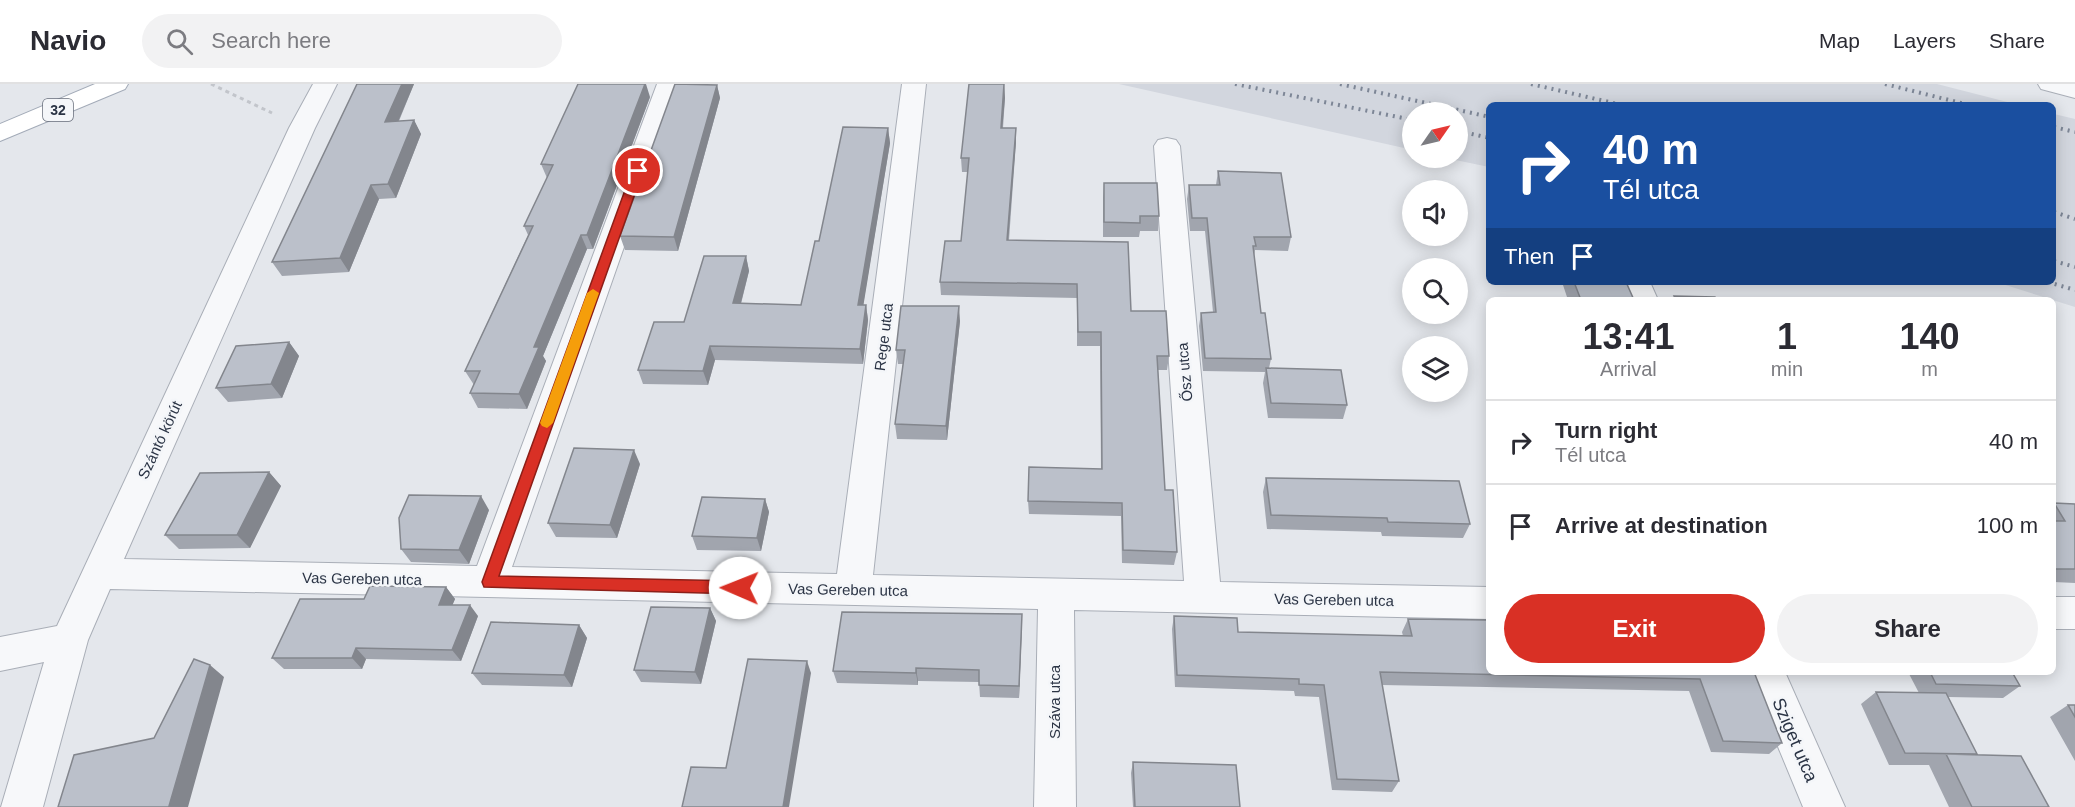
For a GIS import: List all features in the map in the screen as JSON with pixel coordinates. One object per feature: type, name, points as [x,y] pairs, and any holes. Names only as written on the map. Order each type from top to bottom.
[{"type":"main road","name":"32","points":[[0,133],[116,84]]},
{"type":"street","name":"Szántó körút","points":[[22,807],[69,640],[302,128],[326,84]]},
{"type":"street","points":[[489,582],[669,84]]},
{"type":"street","name":"Rege utca","points":[[853,590],[914,84]]},
{"type":"street","points":[[2050,84],[2075,91]]},
{"type":"street","name":"Ősz utca","points":[[1167,146],[1203,597]]},
{"type":"street","name":"Vas Gereben utca","points":[[99,574],[1056,596],[1486,603]]},
{"type":"street","name":"Száva utca","points":[[1055,807],[1056,596]]},
{"type":"street","points":[[2056,613],[2075,613]]},
{"type":"street","points":[[0,654],[69,640]]},
{"type":"street","name":"Sziget utca","points":[[1767,675],[1824,807]]},
{"type":"path","points":[[211,84],[302,128]]},
{"type":"shaded area","points":[[1119,84],[1937,84],[2007,102],[1486,102],[1486,166],[1468,163],[1468,102],[1402,102],[1402,148]]},
{"type":"shaded area","points":[[2056,114],[2075,119],[2075,307],[2056,301],[2056,297],[2043,297],[2005,285],[2056,285]]},
{"type":"building","points":[[357,84],[402,84],[385,122],[414,120],[388,184],[371,185],[340,258],[272,262]]},
{"type":"building","points":[[578,84],[645,84],[587,235],[581,235],[534,347],[539,347],[519,394],[470,393],[480,371],[465,371],[533,226],[524,226],[553,165],[541,164]]},
{"type":"building","points":[[675,84],[717,85],[674,237],[620,236]]},
{"type":"building","points":[[969,84],[1004,84],[1001,128],[1016,128],[1007,240],[1128,242],[1131,311],[1166,311],[1169,356],[1157,356],[1165,490],[1173,490],[1177,552],[1123,550],[1122,503],[1028,501],[1029,467],[1102,469],[1101,332],[1078,332],[1077,284],[940,282],[945,241],[961,241],[969,158],[961,158]]},
{"type":"building","points":[[843,127],[888,128],[858,305],[866,305],[860,349],[710,346],[703,371],[638,370],[654,322],[684,322],[704,256],[746,256],[733,303],[801,305],[815,241],[819,241]]},
{"type":"building","points":[[1218,171],[1281,173],[1291,237],[1254,237],[1256,246],[1253,246],[1261,313],[1265,313],[1271,359],[1205,358],[1201,313],[1216,312],[1207,218],[1192,218],[1189,185],[1220,185]]},
{"type":"building","points":[[1104,183],[1157,183],[1159,216],[1140,216],[1140,223],[1104,222]]},
{"type":"building","points":[[1575,285],[1627,285],[1633,297],[1580,297]]},
{"type":"building","points":[[901,306],[959,306],[946,426],[895,424],[905,350],[896,350]]},
{"type":"building","points":[[289,342],[271,384],[216,388],[236,346]]},
{"type":"building","points":[[1266,368],[1341,370],[1347,405],[1271,403]]},
{"type":"building","points":[[574,448],[634,450],[610,525],[548,523]]},
{"type":"building","points":[[269,472],[237,535],[165,535],[200,473]]},
{"type":"building","points":[[1266,478],[1459,481],[1470,524],[1388,522],[1387,518],[1271,515]]},
{"type":"building","points":[[409,495],[481,496],[459,550],[401,549],[399,518]]},
{"type":"building","points":[[702,497],[765,499],[757,538],[692,536]]},
{"type":"building","points":[[2056,503],[2075,504],[2075,569],[2056,569],[2056,521],[2065,521]]},
{"type":"building","points":[[370,586],[446,587],[439,605],[470,605],[452,650],[356,648],[352,658],[272,658],[300,599],[364,599]]},
{"type":"building","points":[[651,607],[710,608],[695,672],[634,670]]},
{"type":"building","points":[[842,612],[1022,614],[1019,686],[979,685],[979,670],[916,668],[916,673],[833,671]]},
{"type":"building","points":[[1174,616],[1237,618],[1238,632],[1412,636],[1408,619],[1486,620],[1486,674],[1380,672],[1399,781],[1337,779],[1324,685],[1299,684],[1299,679],[1177,675]]},
{"type":"building","points":[[491,622],[579,625],[564,675],[472,673]]},
{"type":"building","points":[[194,659],[210,665],[169,806],[171,807],[58,807],[74,755],[154,738]]},
{"type":"building","points":[[748,659],[807,661],[783,807],[682,807],[691,767],[726,768]]},
{"type":"building","points":[[1517,675],[1755,675],[1782,743],[1723,741],[1700,679]]},
{"type":"building","points":[[1932,675],[2014,675],[2020,686],[1936,684]]},
{"type":"building","points":[[1876,692],[1946,693],[1977,754],[1905,753]]},
{"type":"building","points":[[2068,705],[2075,705],[2075,717]]},
{"type":"building","points":[[1946,754],[2021,756],[2049,807],[1972,807]]},
{"type":"building","points":[[1133,762],[1236,765],[1240,807],[1135,807]]},
{"type":"railway","points":[[1235,84],[1402,118]]},
{"type":"railway","points":[[1340,84],[1486,116]]},
{"type":"railway","points":[[1531,84],[1609,102]]},
{"type":"railway","points":[[1885,84],[1957,102]]},
{"type":"railway","points":[[2056,127],[2075,132]]},
{"type":"railway","points":[[1468,133],[1486,137]]},
{"type":"railway","points":[[2056,213],[2075,219]]},
{"type":"railway","points":[[2056,262],[2075,267]]},
{"type":"railway","points":[[2056,284],[2075,290]]},
{"type":"slow traffic","points":[[547,423],[593,293]]},
{"type":"route","points":[[638,171],[489,582],[740,588]]}]
